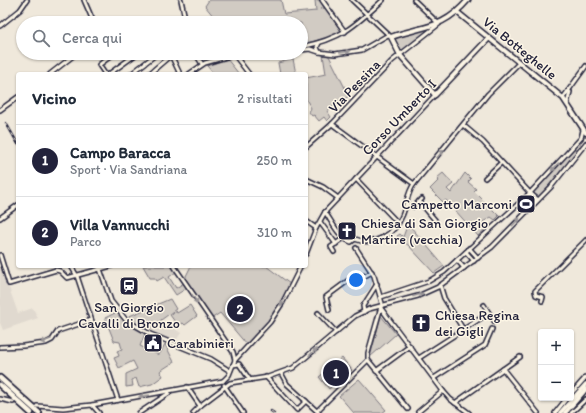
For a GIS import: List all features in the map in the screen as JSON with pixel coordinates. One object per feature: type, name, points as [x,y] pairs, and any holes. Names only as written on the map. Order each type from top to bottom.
[{"type":"highway","points":[[0,378],[39,413]]},
{"type":"highway","points":[[0,385],[31,413]]},
{"type":"main road","points":[[435,95],[400,55],[389,36],[439,24],[457,12],[468,0]]},
{"type":"main road","name":"Via Botteghelle","points":[[457,12],[563,98],[586,133]]},
{"type":"main road","name":"Corso Umberto I","points":[[435,95],[489,38]]},
{"type":"main road","points":[[565,413],[568,405],[586,384]]},
{"type":"main road","points":[[560,413],[586,389]]},
{"type":"street","points":[[0,26],[20,10],[27,0]]},
{"type":"street","points":[[84,0],[91,16]]},
{"type":"street","points":[[181,0],[184,16]]},
{"type":"street","points":[[322,0],[345,32]]},
{"type":"street","points":[[308,49],[320,53],[335,54],[362,50],[389,36],[352,0]]},
{"type":"street","points":[[356,4],[360,0]]},
{"type":"street","points":[[308,45],[345,32],[383,0]]},
{"type":"street","points":[[414,0],[439,24]]},
{"type":"street","name":"Via Pessina","points":[[308,145],[332,124],[400,55],[439,24]]},
{"type":"street","points":[[320,42],[317,47],[320,53]]},
{"type":"street","points":[[53,72],[68,60]]},
{"type":"street","points":[[104,72],[99,65],[106,60]]},
{"type":"street","points":[[112,72],[128,60]]},
{"type":"street","points":[[134,72],[149,60]]},
{"type":"street","points":[[151,72],[164,60]]},
{"type":"street","points":[[174,60],[179,72]]},
{"type":"street","points":[[199,60],[202,64]]},
{"type":"street","points":[[191,72],[202,64],[214,60]]},
{"type":"street","points":[[238,60],[247,72]]},
{"type":"street","points":[[351,242],[355,239],[359,242],[379,240],[398,223],[414,184],[488,94],[519,63]]},
{"type":"street","points":[[563,98],[586,66]]},
{"type":"street","points":[[567,104],[570,90]]},
{"type":"street","name":"Corso Umberto I","points":[[308,249],[316,228],[325,212],[376,156],[435,95]]},
{"type":"street","points":[[0,109],[16,99]]},
{"type":"street","points":[[332,124],[414,184]]},
{"type":"street","points":[[463,125],[483,142],[537,201]]},
{"type":"street","points":[[381,297],[429,281],[457,260],[530,193],[580,140],[584,134],[583,128]]},
{"type":"street","points":[[580,140],[586,137]]},
{"type":"street","points":[[580,140],[583,145]]},
{"type":"street","points":[[193,413],[224,386],[242,380],[266,377],[293,368],[305,360],[355,316],[429,292],[440,285],[492,247],[556,181],[586,143]]},
{"type":"street","points":[[485,178],[501,163]]},
{"type":"street","points":[[356,179],[398,223]]},
{"type":"street","points":[[308,180],[323,187],[338,198]]},
{"type":"street","points":[[406,204],[414,207],[421,200],[434,220]]},
{"type":"street","points":[[0,218],[16,206]]},
{"type":"street","points":[[325,212],[344,238],[351,242],[352,247],[356,248],[372,272],[381,297],[382,305],[380,307],[368,353],[368,360],[408,409]]},
{"type":"street","points":[[308,222],[316,228]]},
{"type":"street","points":[[320,222],[336,244]]},
{"type":"street","points":[[334,252],[331,247],[344,238]]},
{"type":"street","points":[[542,301],[543,297],[536,295],[535,292],[586,240]]},
{"type":"street","points":[[356,248],[359,245],[359,242]]},
{"type":"street","points":[[470,248],[478,258]]},
{"type":"street","points":[[466,252],[474,261]]},
{"type":"street","points":[[0,255],[10,284],[56,270],[60,271],[67,278],[99,268],[111,301],[126,320],[150,334],[210,359],[230,371]]},
{"type":"street","points":[[457,260],[464,268]]},
{"type":"street","points":[[72,268],[77,276],[118,400]]},
{"type":"street","points":[[175,268],[233,352],[235,360]]},
{"type":"street","points":[[37,406],[56,408],[92,405],[170,392],[187,387],[223,381],[229,375],[235,360],[270,322],[283,302],[300,268]]},
{"type":"street","points":[[329,310],[326,297],[357,274],[365,276],[372,272]]},
{"type":"street","points":[[364,312],[363,306],[377,284]]},
{"type":"street","points":[[440,285],[444,298],[463,328]]},
{"type":"street","points":[[484,305],[494,321]]},
{"type":"street","points":[[380,307],[443,391],[455,403],[469,413]]},
{"type":"street","points":[[318,313],[336,332]]},
{"type":"street","points":[[419,358],[463,328],[489,313]]},
{"type":"street","points":[[0,347],[46,343],[52,340],[58,331],[91,320]]},
{"type":"street","points":[[434,378],[485,345],[492,329]]},
{"type":"street","points":[[376,371],[410,346]]},
{"type":"street","points":[[455,403],[520,357]]},
{"type":"street","points":[[281,373],[287,384],[318,412],[368,360]]},
{"type":"street","points":[[232,366],[236,363],[239,364],[250,380]]},
{"type":"street","points":[[503,369],[538,413]]},
{"type":"street","points":[[229,375],[234,382]]},
{"type":"street","points":[[242,380],[246,375]]},
{"type":"street","points":[[266,377],[296,410],[306,401]]},
{"type":"street","points":[[574,391],[586,377]]},
{"type":"street","points":[[223,381],[224,386],[243,413]]},
{"type":"street","points":[[187,387],[200,406]]},
{"type":"street","points":[[418,412],[443,391]]},
{"type":"street","points":[[138,413],[170,392]]},
{"type":"street","points":[[0,399],[13,402]]},
{"type":"street","points":[[571,413],[586,399]]},
{"type":"street","points":[[555,413],[565,401]]},
{"type":"street","points":[[92,405],[99,413]]},
{"type":"shaded area","points":[[209,0],[281,0],[284,14],[316,11],[315,0],[320,0],[324,8],[320,9],[325,8],[341,31],[328,38],[308,42],[308,16],[213,16],[205,6]]},
{"type":"shaded area","points":[[429,28],[432,29],[403,51],[400,50],[394,39]]},
{"type":"shaded area","points":[[323,55],[329,56],[349,96],[327,111],[331,117],[327,121],[324,117],[319,121],[309,112],[311,108],[308,103],[308,78],[326,74]]},
{"type":"shaded area","points":[[228,60],[237,72],[212,72],[207,66]]},
{"type":"shaded area","points":[[293,60],[296,72],[280,72],[278,63]]},
{"type":"shaded area","points":[[578,142],[582,145],[539,197],[532,192]]},
{"type":"shaded area","points":[[443,173],[453,184],[447,189],[451,193],[465,173],[471,179],[468,182],[476,189],[474,191],[499,216],[495,220],[491,217],[483,222],[488,227],[478,236],[446,200],[443,202],[430,189],[439,180],[437,178]]},
{"type":"shaded area","points":[[407,226],[410,226],[444,266],[434,273],[409,246],[397,236],[400,234],[403,237]]},
{"type":"shaded area","points":[[0,263],[18,313],[33,308],[38,318],[3,330],[0,323]]},
{"type":"shaded area","points":[[144,268],[173,268],[176,272],[169,277],[176,288],[184,283],[187,288],[176,295],[164,277],[157,281],[155,278],[150,278]]},
{"type":"shaded area","points":[[190,268],[269,268],[290,284],[272,317],[247,345],[220,313],[211,319],[186,282],[186,276]]},
{"type":"shaded area","points":[[170,299],[176,309],[148,332],[127,317]]},
{"type":"shaded area","points":[[190,305],[197,316],[185,325],[183,323],[178,326],[170,315],[176,311],[177,313]]},
{"type":"shaded area","points":[[117,312],[127,324],[145,334],[140,346],[159,355],[165,344],[174,362],[160,371],[163,376],[152,384],[139,387],[136,378],[132,380],[133,386],[126,387],[126,374],[137,369],[133,361],[119,368],[114,358],[119,356],[117,351],[122,349],[120,342],[114,341],[105,318]]},
{"type":"shaded area","points":[[381,316],[396,334],[370,357]]},
{"type":"shaded area","points":[[161,320],[181,333],[175,342],[148,332]]},
{"type":"shaded area","points":[[342,358],[352,370],[329,389],[319,377]]},
{"type":"shaded area","points":[[359,379],[386,410],[382,413],[354,413],[339,396]]},
{"type":"tunnel","points":[[13,402],[37,406]]},
{"type":"railway","points":[[6,123],[16,140]]},
{"type":"place","name":"Campetto Marconi","points":[[526,204]]},
{"type":"place","name":"Chiesa di San Giorgio Martire (vecchia)","points":[[347,231]]},
{"type":"place","name":"San Giorgio Cavalli di Bronzo","points":[[129,286]]},
{"type":"place","name":"Villa Vannucchi","points":[[240,309]]},
{"type":"place","name":"Chiesa Regina dei Gigli","points":[[421,323]]},
{"type":"place","name":"Carabinieri","points":[[153,343]]},
{"type":"place","name":"Campo Baracca","points":[[336,373]]}]
